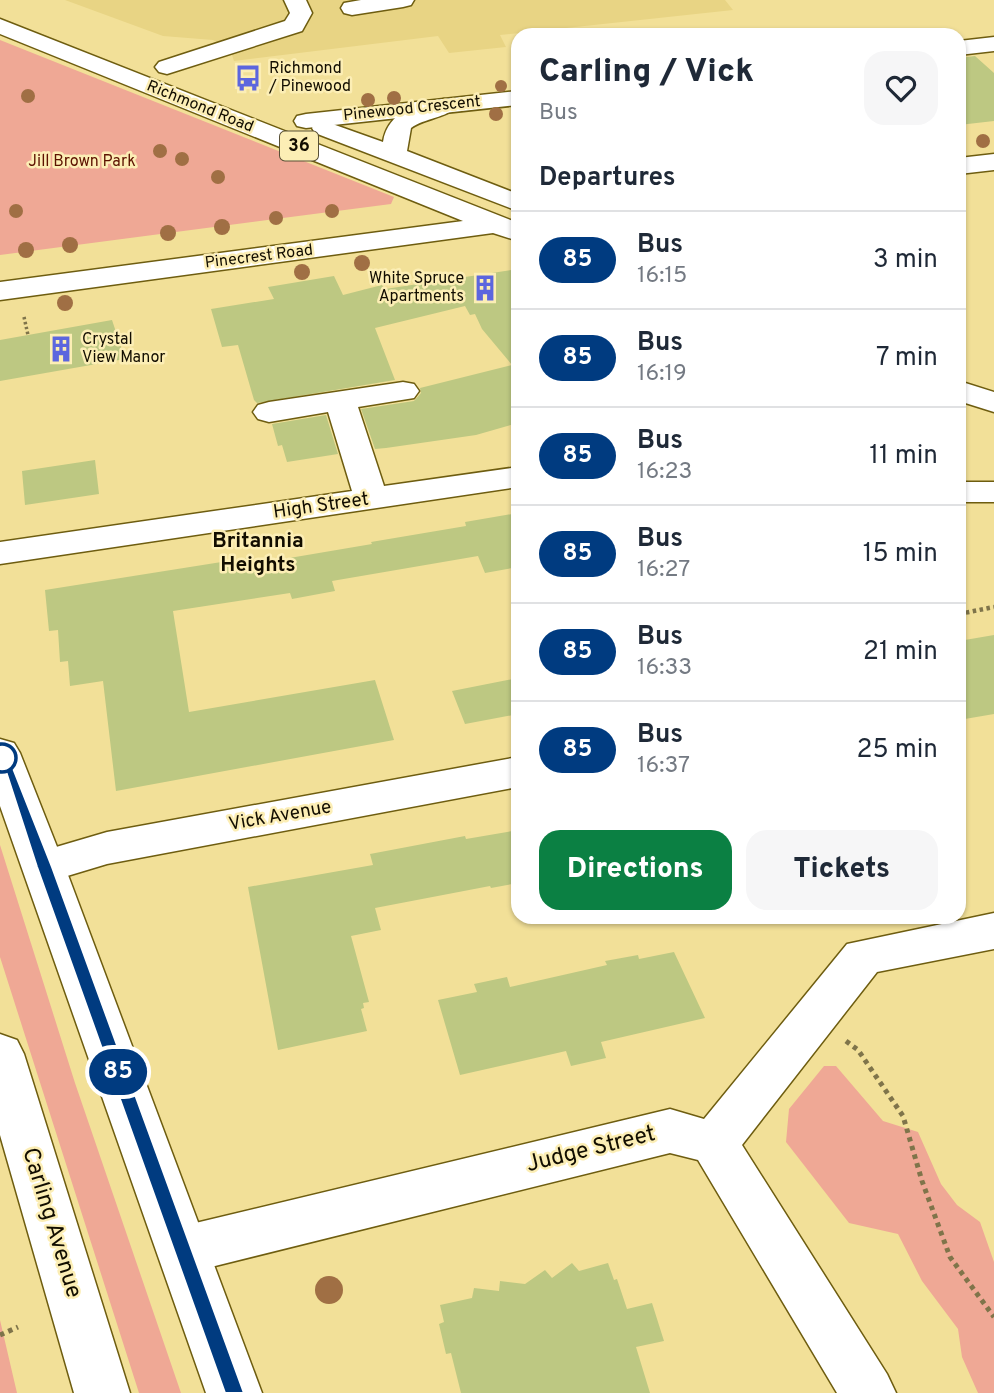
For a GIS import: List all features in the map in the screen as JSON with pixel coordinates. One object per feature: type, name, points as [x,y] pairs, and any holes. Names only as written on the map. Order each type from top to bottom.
[{"type":"main road","points":[[167,67],[230,49],[294,26],[300,13],[295,0]]},
{"type":"main road","points":[[352,8],[403,0]]},
{"type":"main road","name":"Richmond Road","points":[[0,26],[457,210],[510,227]]},
{"type":"main road","points":[[966,47],[994,44]]},
{"type":"main road","name":"Richmond Road","points":[[141,57],[202,80]]},
{"type":"main road","name":"Pinewood Crescent","points":[[394,155],[295,117],[511,99]]},
{"type":"main road","points":[[394,155],[398,128],[413,117],[444,106]]},
{"type":"main road","name":"36","points":[[394,155],[511,201]]},
{"type":"main road","points":[[966,165],[994,162]]},
{"type":"main road","name":"Pinecrest Road","points":[[0,270],[333,224],[511,205]]},
{"type":"main road","name":"Pinecrest Road","points":[[0,291],[510,227]]},
{"type":"main road","points":[[269,412],[403,391]]},
{"type":"main road","points":[[966,393],[994,403]]},
{"type":"main road","points":[[340,401],[371,498]]},
{"type":"main road","name":"High Street","points":[[0,553],[511,478]]},
{"type":"main road","points":[[966,492],[994,492]]},
{"type":"main road","points":[[0,753],[44,867],[234,1393]]},
{"type":"main road","name":"Vick Avenue","points":[[44,867],[107,848],[511,773]]},
{"type":"main road","points":[[868,1393],[713,1143],[863,957],[994,931]]},
{"type":"main road","name":"Carling Avenue","points":[[0,1054],[102,1393]]},
{"type":"main road","name":"Judge Street","points":[[183,1250],[670,1131],[713,1143]]},
{"type":"path","points":[[966,613],[994,607]]},
{"type":"path","points":[[813,1018],[858,1050],[903,1116],[922,1181],[950,1257],[994,1317]]},
{"type":"path","points":[[0,1335],[18,1327]]},
{"type":"shaded area","points":[[65,0],[725,0],[733,10],[565,28],[511,28],[511,34],[500,35],[506,47],[449,53],[438,36],[234,61],[230,49],[213,40],[163,36]]},
{"type":"green space","name":"Jill Brown Park","points":[[0,40],[394,197],[391,204],[0,255]]},
{"type":"green space","points":[[0,845],[75,1083],[181,1393],[139,1393],[0,957]]},
{"type":"green space","points":[[824,1066],[836,1066],[883,1121],[918,1132],[941,1184],[957,1205],[980,1222],[994,1262],[994,1393],[978,1393],[962,1357],[958,1329],[922,1281],[898,1234],[849,1223],[786,1142],[789,1109]]},
{"type":"green space","points":[[0,1320],[17,1393],[0,1393]]},
{"type":"building","points":[[975,56],[994,73],[994,121],[966,124],[966,57]]},
{"type":"building","points":[[511,270],[511,364],[482,329],[475,314],[470,315],[465,306],[375,328],[395,380],[257,403],[238,345],[222,347],[211,309],[274,299],[268,287],[334,276],[343,295],[382,285],[385,289]]},
{"type":"building","name":"Crystal View Manor","points":[[112,320],[125,359],[0,381],[0,340]]},
{"type":"building","points":[[511,365],[511,425],[476,435],[375,449],[361,409],[414,401],[421,393],[420,388]]},
{"type":"building","points":[[326,415],[338,454],[287,462],[282,445],[278,446],[272,424]]},
{"type":"building","points":[[95,460],[99,494],[25,505],[22,471]]},
{"type":"building","points":[[511,514],[511,568],[485,573],[478,556],[332,581],[335,591],[292,599],[290,593],[173,611],[189,712],[375,680],[394,740],[116,791],[103,681],[70,686],[68,661],[60,662],[58,630],[49,631],[45,590],[253,557],[254,564],[466,526],[465,522]]},
{"type":"building","points":[[994,635],[994,714],[966,719],[966,640]]},
{"type":"building","points":[[511,679],[511,715],[465,724],[452,691]]},
{"type":"building","points":[[511,831],[511,884],[375,908],[381,930],[351,936],[369,1002],[363,1003],[364,1008],[361,1009],[367,1031],[278,1050],[248,887],[373,865],[370,854],[465,836],[466,839]]},
{"type":"building","points":[[674,952],[705,1018],[601,1042],[606,1058],[571,1066],[566,1051],[460,1075],[438,1000],[477,992],[474,984],[507,977],[510,987],[607,965],[605,961],[638,955],[639,959]]},
{"type":"building","points":[[572,1263],[579,1271],[608,1263],[614,1280],[617,1279],[627,1309],[652,1303],[664,1341],[636,1347],[650,1393],[461,1393],[451,1353],[446,1354],[439,1324],[444,1322],[440,1305],[472,1298],[474,1288],[499,1291],[500,1281],[525,1284],[545,1270],[552,1278]]},
{"type":"bus line","name":"85","points":[[0,753],[44,867],[234,1393]]},
{"type":"place","name":"Richmond / Pinewood","points":[[248,78]]},
{"type":"place","name":"White Spruce Apartments","points":[[485,288]]},
{"type":"place","name":"Crystal View Manor","points":[[61,349]]},
{"type":"district","name":"Britannia Heights","points":[[258,553]]}]
